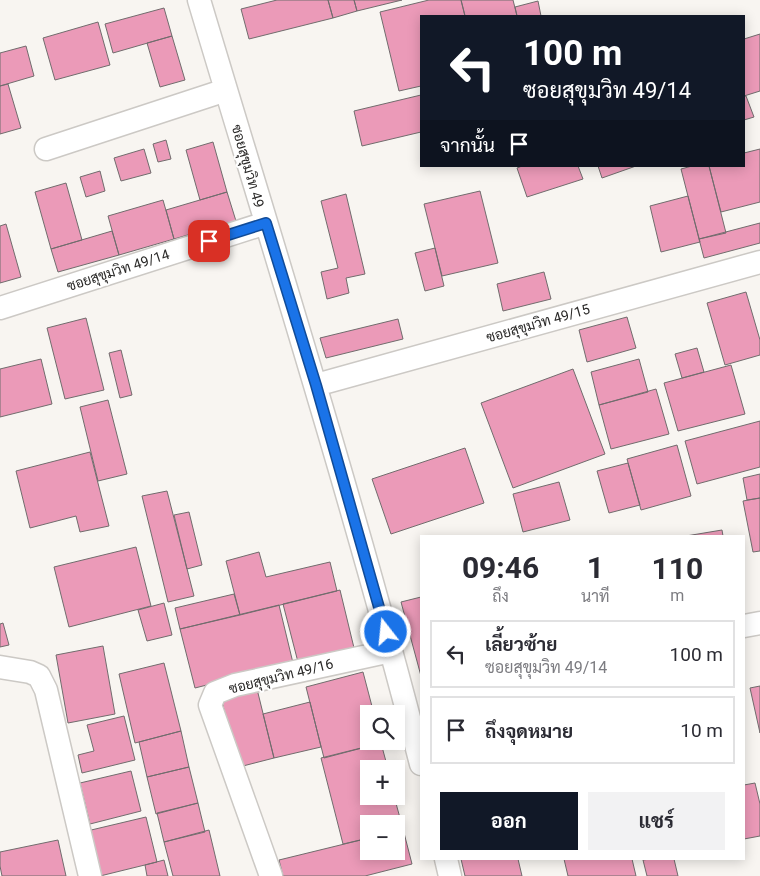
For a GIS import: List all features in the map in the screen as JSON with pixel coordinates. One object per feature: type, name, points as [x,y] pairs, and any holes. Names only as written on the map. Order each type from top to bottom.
[{"type":"street","name":"ซอยสุขุมวิท 49","points":[[199,0],[316,385],[391,651],[412,687],[420,755]]},
{"type":"street","points":[[46,149],[226,90]]},
{"type":"street","name":"ซอยสุขุมวิท 49/14","points":[[0,308],[266,223]]},
{"type":"street","name":"ซอยสุขุมวิท 49/15","points":[[316,385],[760,262]]},
{"type":"street","points":[[745,626],[760,623]]},
{"type":"street","name":"ซอยสุขุมวิท 49/16","points":[[271,876],[210,705],[215,694],[234,685],[391,651]]},
{"type":"street","points":[[0,667],[30,672],[39,676],[46,690],[90,876]]},
{"type":"street","points":[[446,860],[450,876]]},
{"type":"building","points":[[277,0],[328,0],[333,18],[249,39],[241,9]]},
{"type":"building","points":[[328,0],[354,0],[357,11],[333,18]]},
{"type":"building","points":[[354,0],[402,0],[357,11]]},
{"type":"building","points":[[429,0],[461,0],[465,15],[420,15],[420,86],[399,91],[380,12]]},
{"type":"building","points":[[461,0],[513,0],[517,15],[465,15]]},
{"type":"building","points":[[538,1],[541,15],[517,15],[515,7]]},
{"type":"building","points":[[164,8],[172,36],[113,53],[105,24]]},
{"type":"building","points":[[98,22],[110,65],[55,80],[43,38]]},
{"type":"building","points":[[760,34],[760,91],[745,96],[745,39]]},
{"type":"building","points":[[172,36],[185,80],[160,87],[147,43]]},
{"type":"building","points":[[26,46],[34,76],[0,86],[0,53]]},
{"type":"building","points":[[8,84],[21,128],[0,134],[0,86]]},
{"type":"building","points":[[420,95],[420,132],[362,146],[354,111]]},
{"type":"building","points":[[745,96],[746,96],[754,117],[745,120]]},
{"type":"building","points":[[166,140],[171,159],[158,162],[153,144]]},
{"type":"building","points":[[213,142],[227,192],[200,200],[186,150]]},
{"type":"building","points":[[144,149],[151,173],[121,181],[114,158]]},
{"type":"building","points":[[760,149],[760,202],[721,212],[709,167],[745,167],[745,153]]},
{"type":"building","points":[[578,167],[583,179],[527,197],[517,168]]},
{"type":"building","points":[[598,167],[633,167],[602,178]]},
{"type":"building","points":[[709,167],[726,233],[699,239],[681,169]]},
{"type":"building","points":[[100,171],[105,191],[86,197],[80,177]]},
{"type":"building","points":[[66,183],[82,240],[51,249],[35,192]]},
{"type":"building","points":[[480,191],[498,263],[442,276],[424,204]]},
{"type":"building","points":[[227,192],[236,221],[174,239],[166,210]]},
{"type":"building","points":[[346,194],[365,274],[346,278],[349,293],[327,299],[321,272],[338,268],[321,201]]},
{"type":"building","points":[[688,196],[700,242],[661,252],[650,206]]},
{"type":"building","points":[[163,200],[174,239],[119,255],[108,216]]},
{"type":"building","points":[[760,223],[760,243],[704,258],[699,239]]},
{"type":"building","points":[[6,224],[21,277],[0,283],[0,226]]},
{"type":"building","points":[[112,231],[119,255],[58,272],[51,249]]},
{"type":"building","points":[[435,248],[444,286],[425,291],[415,253]]},
{"type":"building","points":[[544,272],[551,299],[503,311],[497,284]]},
{"type":"building","points":[[746,292],[760,340],[760,355],[725,365],[707,303]]},
{"type":"building","points":[[627,317],[636,348],[587,362],[579,330]]},
{"type":"building","points":[[86,318],[104,390],[65,399],[47,328]]},
{"type":"building","points":[[398,319],[403,339],[326,358],[320,338]]},
{"type":"building","points":[[697,348],[704,372],[682,378],[675,354]]},
{"type":"building","points":[[121,350],[132,395],[120,398],[109,353]]},
{"type":"building","points":[[41,359],[52,404],[0,417],[0,369]]},
{"type":"building","points":[[639,359],[648,392],[599,405],[591,372]]},
{"type":"building","points":[[731,365],[745,414],[678,431],[664,383]]},
{"type":"building","points":[[573,369],[605,454],[513,488],[481,403]]},
{"type":"building","points":[[656,389],[669,434],[611,449],[599,405]]},
{"type":"building","points":[[108,400],[127,474],[98,481],[80,407]]},
{"type":"building","points":[[760,421],[760,467],[697,484],[685,441]]},
{"type":"building","points":[[677,445],[691,496],[641,510],[627,459]]},
{"type":"building","points":[[465,448],[484,503],[391,534],[372,479]]},
{"type":"building","points":[[90,452],[109,526],[80,532],[76,516],[30,528],[16,471]]},
{"type":"building","points":[[628,463],[640,505],[609,513],[597,471]]},
{"type":"building","points":[[760,474],[760,498],[747,500],[743,478]]},
{"type":"building","points":[[559,482],[570,520],[523,532],[513,494]]},
{"type":"building","points":[[167,491],[194,596],[168,602],[142,496]]},
{"type":"building","points":[[760,498],[760,551],[753,552],[743,501]]},
{"type":"building","points":[[189,512],[202,565],[187,569],[174,515]]},
{"type":"building","points":[[722,530],[723,535],[692,535]]},
{"type":"building","points":[[136,547],[151,606],[69,627],[54,567]]},
{"type":"building","points":[[259,552],[266,577],[330,562],[337,591],[240,615],[226,561]]},
{"type":"building","points":[[340,590],[355,652],[299,666],[283,604]]},
{"type":"building","points":[[234,594],[240,615],[180,629],[175,608]]},
{"type":"building","points":[[420,597],[420,672],[401,602]]},
{"type":"building","points":[[164,603],[172,635],[147,641],[138,610]]},
{"type":"building","points":[[279,605],[293,663],[195,688],[180,629]]},
{"type":"building","points":[[3,623],[9,645],[0,647],[0,624]]},
{"type":"building","points":[[103,646],[115,714],[68,723],[56,655]]},
{"type":"building","points":[[164,663],[181,731],[135,743],[119,674]]},
{"type":"building","points":[[363,672],[372,705],[360,705],[360,749],[324,758],[306,687]]},
{"type":"building","points":[[760,686],[760,733],[750,688]]},
{"type":"building","points":[[257,689],[274,758],[239,767],[221,698]]},
{"type":"building","points":[[310,702],[321,747],[274,758],[263,714]]},
{"type":"building","points":[[124,716],[135,760],[82,773],[78,755],[94,751],[87,725]]},
{"type":"building","points":[[181,731],[189,767],[147,777],[139,742]]},
{"type":"building","points":[[360,748],[360,750],[383,750],[386,760],[360,760],[360,805],[396,805],[399,815],[360,815],[360,840],[343,844],[321,758]]},
{"type":"building","points":[[189,767],[198,803],[156,814],[147,777]]},
{"type":"building","points":[[131,771],[141,811],[90,824],[80,783]]},
{"type":"building","points":[[755,783],[760,804],[760,836],[745,839],[745,785]]},
{"type":"building","points":[[198,803],[205,832],[164,842],[157,813]]},
{"type":"building","points":[[146,817],[157,862],[100,876],[87,831]]},
{"type":"building","points":[[209,830],[220,876],[173,876],[164,842]]},
{"type":"building","points":[[405,837],[412,864],[365,876],[283,876],[279,860],[360,840],[360,860],[405,860]]},
{"type":"building","points":[[58,840],[66,876],[2,876],[0,852]]},
{"type":"building","points":[[164,860],[168,876],[147,876],[145,865]]},
{"type":"building","points":[[461,860],[518,860],[522,876],[465,876]]},
{"type":"building","points":[[564,860],[632,860],[636,876],[568,876]]},
{"type":"building","points":[[643,860],[674,860],[678,876],[647,876]]},
{"type":"route","points":[[209,241],[266,223],[316,385],[386,632]]}]
